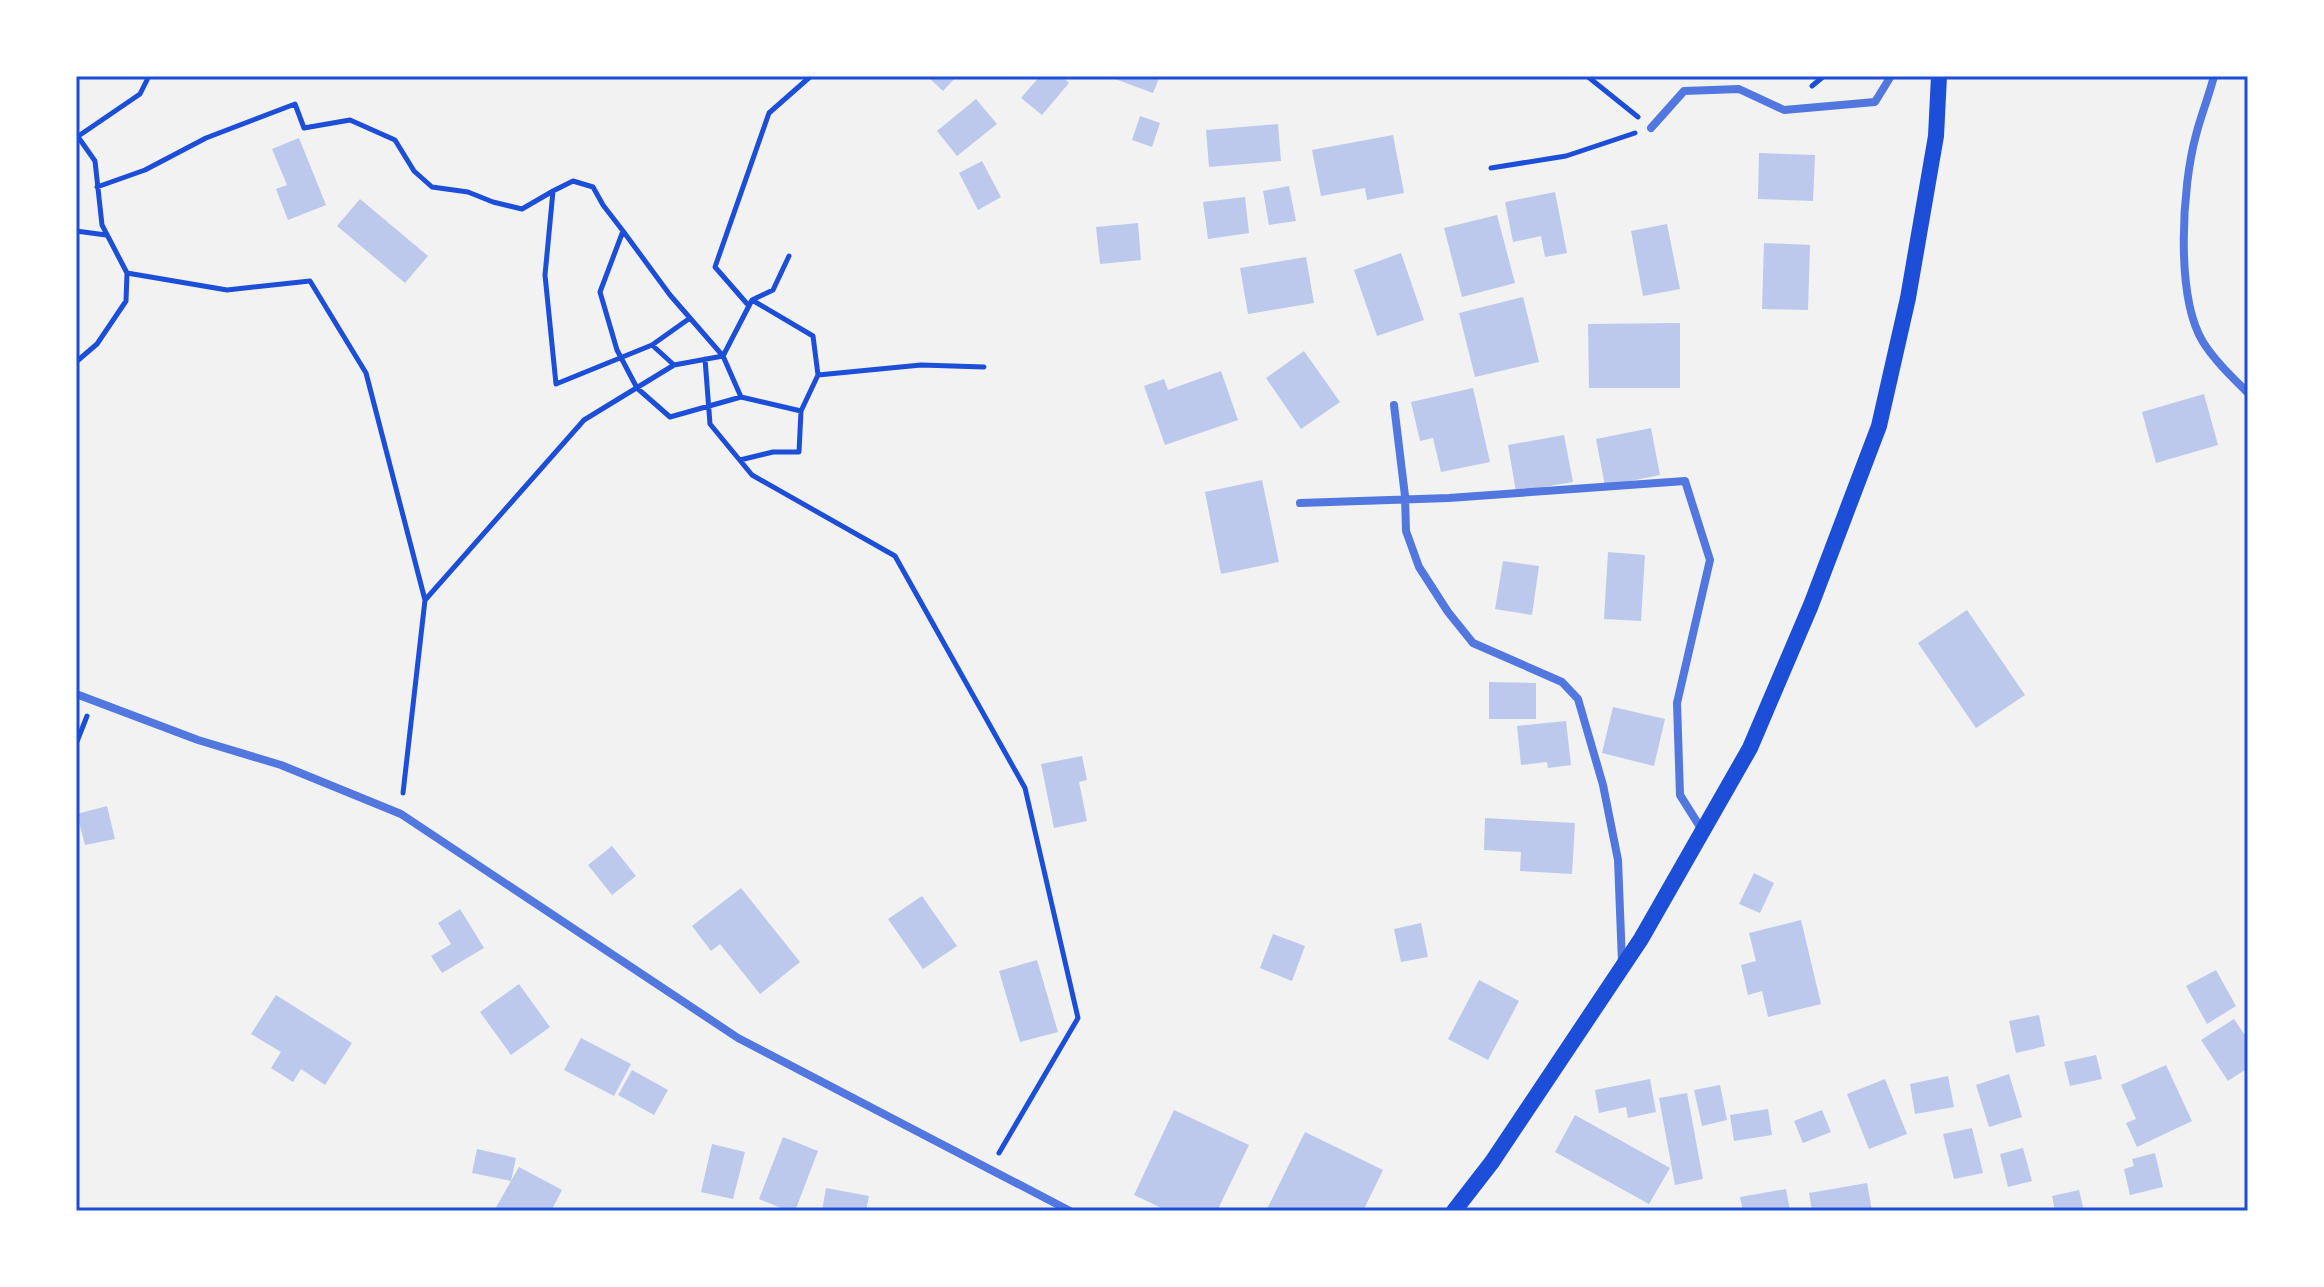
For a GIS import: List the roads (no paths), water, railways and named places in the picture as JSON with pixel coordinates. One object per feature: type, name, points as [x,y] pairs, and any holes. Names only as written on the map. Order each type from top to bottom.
[{"type":"main road","points":[[1454,1211],[1492,1162],[1622,969],[1750,748],[1811,605],[1879,426],[1913,268],[1936,136],[1939,76]]},
{"type":"street","points":[[1651,128],[1684,91],[1739,89],[1784,110],[1875,102],[1891,76]]},
{"type":"street","points":[[2214,76],[2195,138],[2185,217],[2185,282],[2191,313],[2201,340],[2248,393]]},
{"type":"street","points":[[1394,405],[1406,531],[1419,567],[1448,612],[1473,643],[1562,682],[1578,699],[1603,785],[1618,860],[1622,969]]},
{"type":"street","points":[[1300,503],[1405,500],[1685,481],[1710,560],[1677,703],[1680,795],[1702,830]]},
{"type":"street","points":[[76,694],[198,740],[281,765],[401,814],[738,1038],[1070,1211]]}]
